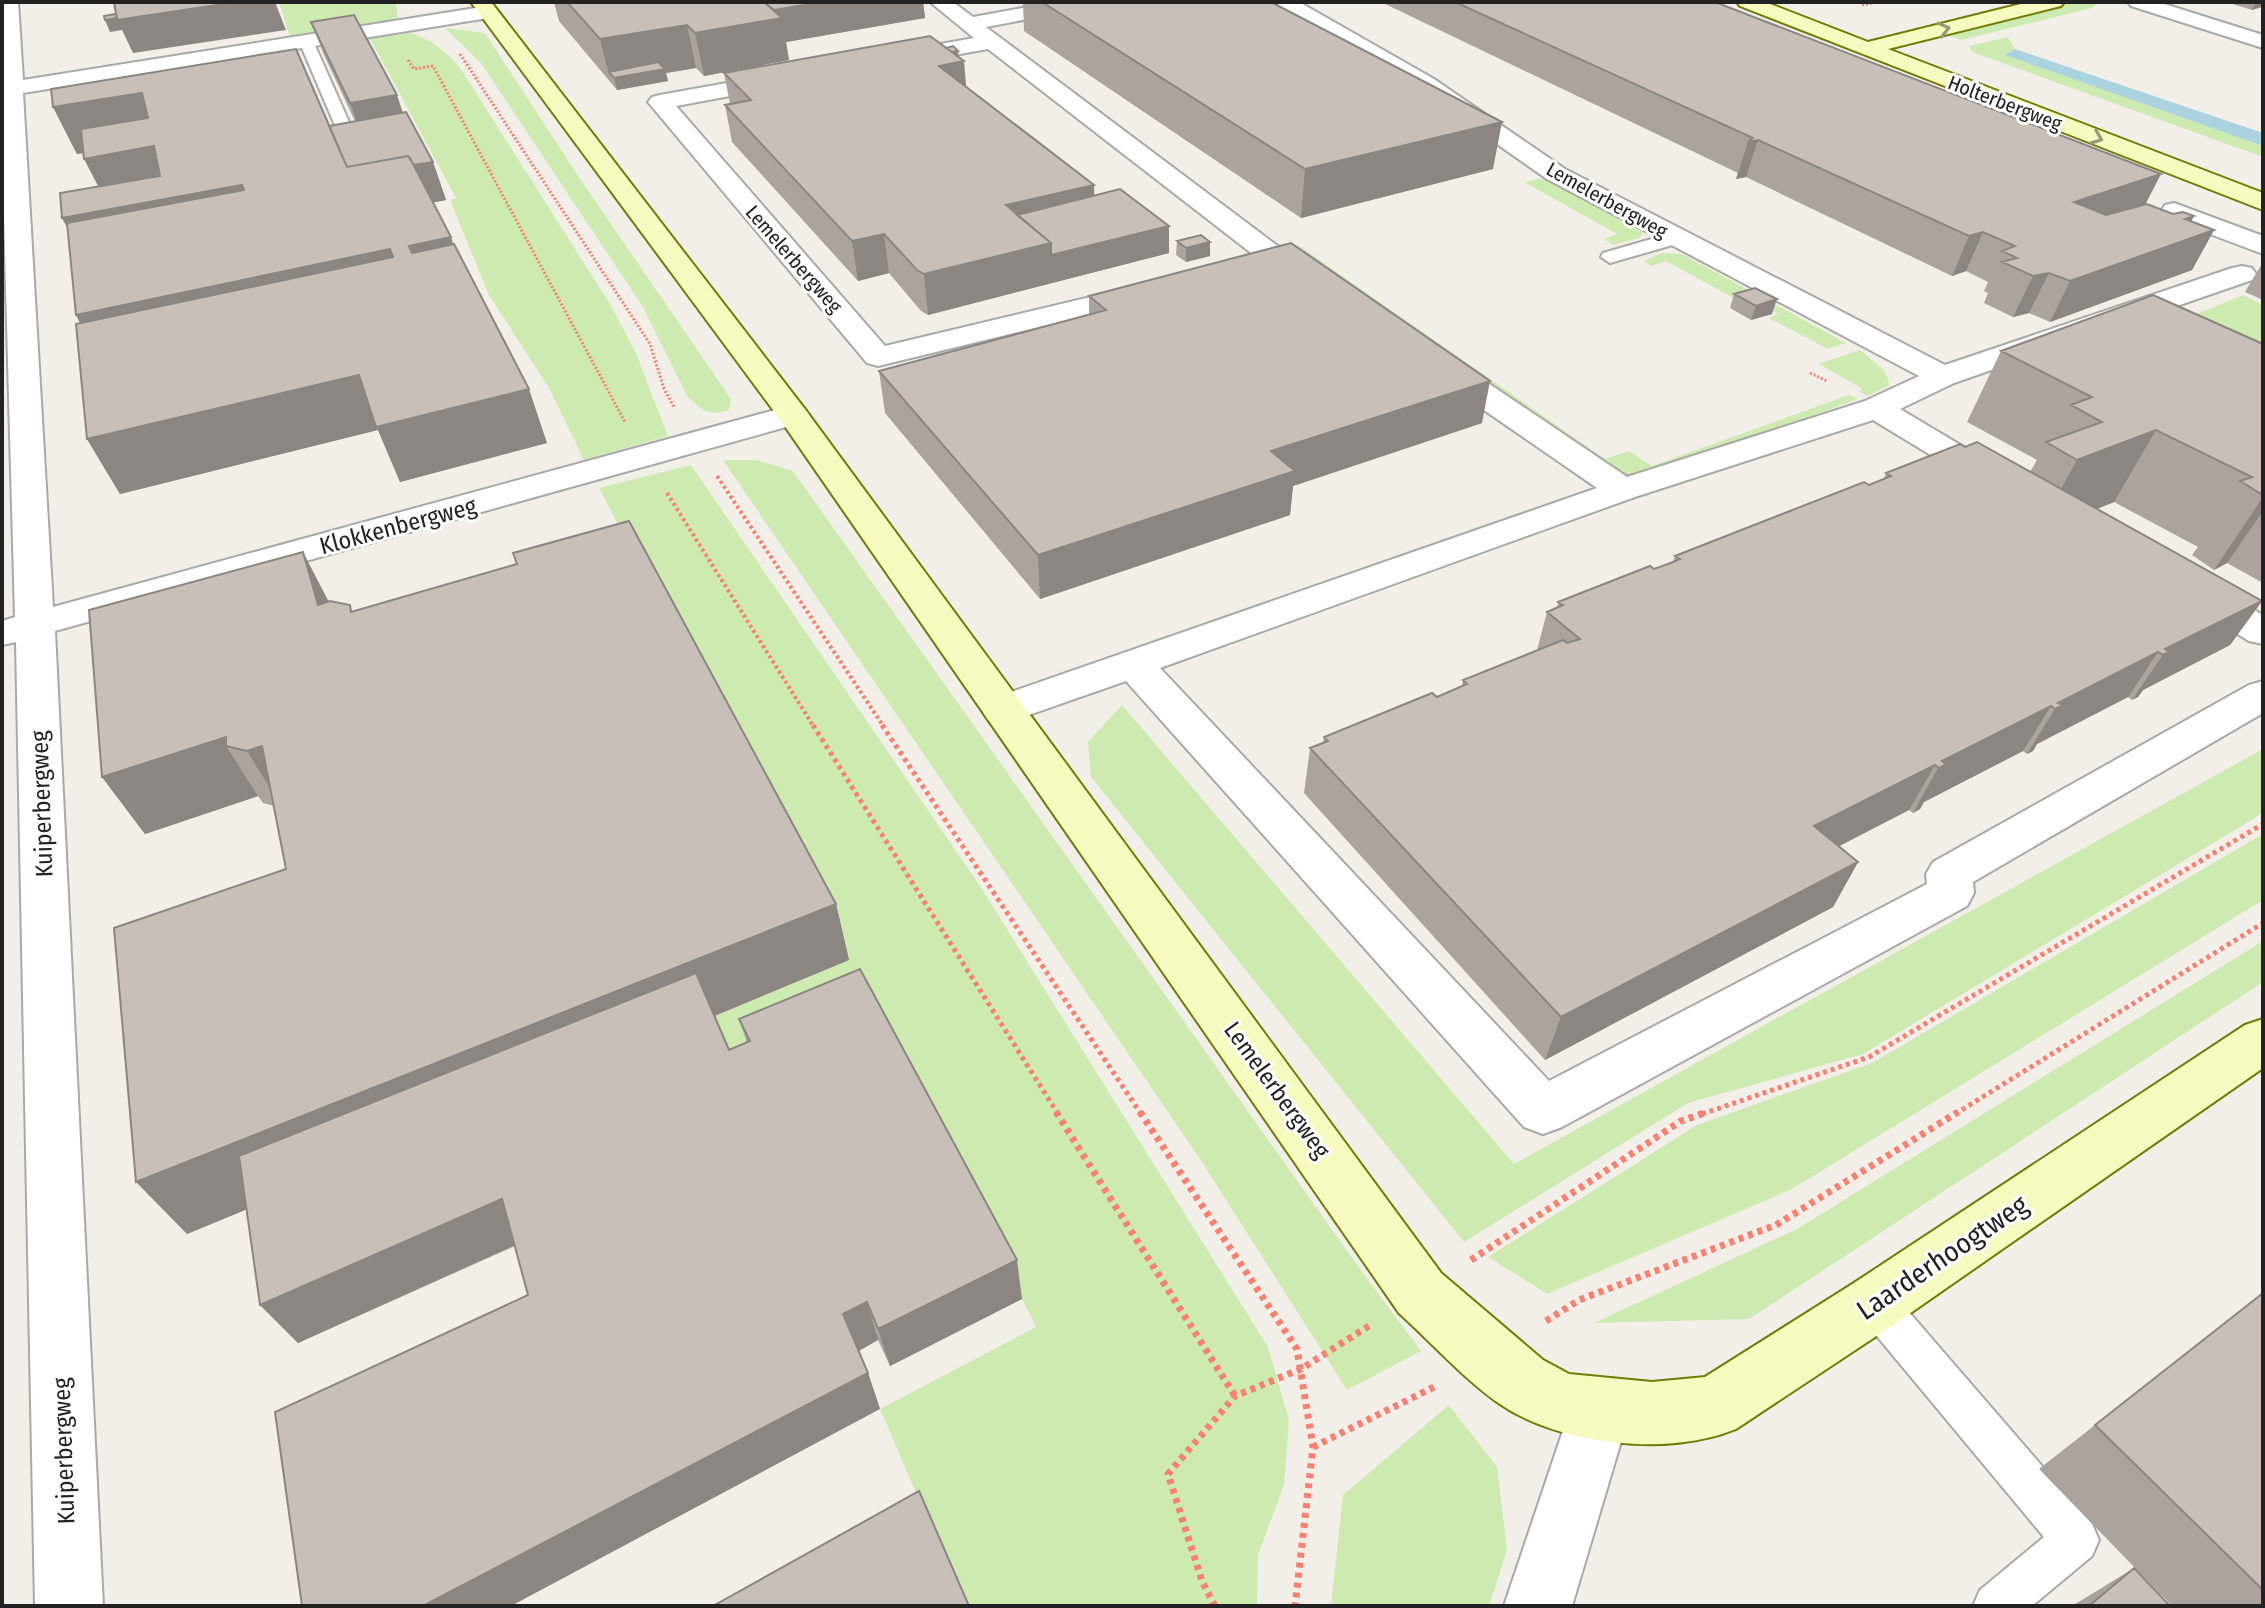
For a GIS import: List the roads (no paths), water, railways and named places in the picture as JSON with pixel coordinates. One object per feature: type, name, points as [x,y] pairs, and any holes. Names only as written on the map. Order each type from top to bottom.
[{"type":"street","name":"Kuiperbergweg","points":[[8,2],[7,89],[19,629],[69,1606]]},
{"type":"street","points":[[940,2],[1265,250],[1284,259],[1336,295]]},
{"type":"street","points":[[971,24],[1087,2]]},
{"type":"street","name":"Lemelerbergweg","points":[[1284,2],[1426,84],[1556,174],[1943,376]]},
{"type":"street","name":"Holterbergweg","points":[[1747,2],[2263,202]]},
{"type":"street","name":"Holterbergweg","points":[[1797,2],[2146,132]]},
{"type":"street","points":[[1868,48],[2054,2]]},
{"type":"street","points":[[2138,2],[2263,42]]},
{"type":"street","points":[[7,89],[426,22],[484,7]]},
{"type":"street","name":"Lemelerbergweg","points":[[484,7],[793,415],[1420,1293],[1521,1382],[1564,1404],[1600,1408]]},
{"type":"street","points":[[1826,31],[1857,24]]},
{"type":"street","points":[[873,63],[994,41]]},
{"type":"street","name":"Lemelerbergweg","points":[[812,74],[660,102],[878,357],[1178,285]]},
{"type":"street","points":[[2174,211],[2263,246]]},
{"type":"street","points":[[1254,267],[1284,259]]},
{"type":"street","points":[[1003,710],[1623,490],[1876,408],[1943,376],[2251,270]]},
{"type":"street","points":[[2080,330],[2122,350]]},
{"type":"street","points":[[1414,348],[1623,490]]},
{"type":"street","points":[[1876,408],[2005,485]]},
{"type":"street","name":"Klokkenbergweg","points":[[19,629],[793,415]]},
{"type":"street","points":[[2170,578],[2263,632]]},
{"type":"street","points":[[1134,665],[1543,1111],[1951,893],[1949,874],[2263,695]]},
{"type":"street","name":"Laarderhoogtweg","points":[[1600,1408],[1652,1413],[1714,1407],[1875,1303],[2263,1040]]},
{"type":"street","points":[[1538,1606],[1600,1408]]},
{"type":"lane","points":[[306,41],[353,149]]},
{"type":"lane","points":[[1610,257],[1676,238]]},
{"type":"lane","points":[[1875,1303],[2076,1540],[1996,1606]]},
{"type":"water","points":[[2015,49],[2263,133],[2263,146],[2005,55]]}]
